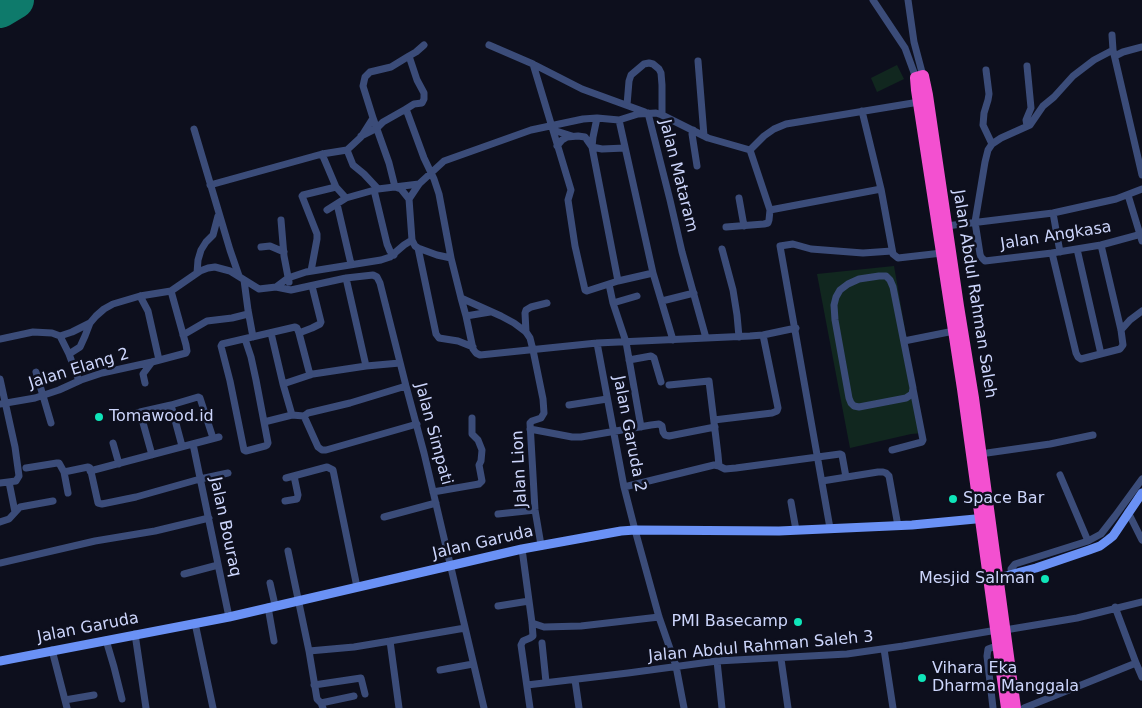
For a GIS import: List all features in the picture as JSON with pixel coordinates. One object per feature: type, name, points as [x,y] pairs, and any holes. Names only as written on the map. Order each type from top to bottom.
[{"type":"highway","name":"Jalan Abdul Rahman Saleh","points":[[919,77],[919,102],[946,226],[1001,630],[1008,686],[1007,708]]},
{"type":"highway","name":"Jalan Abdul Rahman Saleh","points":[[919,77],[927,95],[942,253],[954,331],[980,454],[985,518],[998,578],[1001,630],[999,645],[1008,686],[1016,708]]},
{"type":"street","name":"Jalan Abdul Rahman Saleh","points":[[873,0],[904,48],[919,77]]},
{"type":"street","points":[[881,0],[881,12]]},
{"type":"street","name":"Jalan Abdul Rahman Saleh","points":[[908,0],[919,77]]},
{"type":"street","points":[[1112,35],[1114,53],[1142,175]]},
{"type":"street","points":[[395,187],[363,81],[370,72],[391,67],[424,45]]},
{"type":"street","points":[[489,45],[533,64],[582,89],[648,113]]},
{"type":"street","points":[[1035,110],[1054,98],[1074,76],[1094,60],[1114,53],[1118,54],[1142,47]]},
{"type":"street","points":[[210,185],[322,154],[347,150],[361,137],[377,128],[385,120],[414,104],[422,103],[424,93],[417,80],[410,56]]},
{"type":"street","points":[[698,61],[704,136]]},
{"type":"street","points":[[533,64],[571,190],[568,200],[584,288],[587,291],[653,273]]},
{"type":"street","points":[[627,105],[631,75],[644,64],[653,64],[661,73],[662,115]]},
{"type":"street","points":[[986,70],[989,94],[983,125],[992,144],[1034,121],[1035,110],[1027,66]]},
{"type":"street","points":[[726,227],[768,223],[770,210],[750,150],[774,129],[786,124],[919,102]]},
{"type":"street","points":[[406,109],[439,194],[451,258],[476,354],[482,355],[597,343],[763,335],[796,328]]},
{"type":"street","points":[[862,111],[881,189],[892,251],[898,258],[942,253]]},
{"type":"street","points":[[409,199],[419,184],[441,162],[452,157],[531,130],[583,119],[619,120],[648,113]]},
{"type":"street","name":"Jalan Mataram","points":[[706,338],[682,252],[648,113],[662,115],[708,138],[750,150]]},
{"type":"street","points":[[361,137],[373,118]]},
{"type":"street","points":[[596,118],[592,147],[618,281]]},
{"type":"street","points":[[619,120],[653,273],[674,340]]},
{"type":"street","points":[[552,127],[573,136],[585,137],[592,147],[602,149],[624,148]]},
{"type":"street","points":[[194,129],[219,214],[246,294],[249,338],[267,445],[244,450],[222,344],[224,343],[249,338],[295,327],[299,333],[310,375]]},
{"type":"street","points":[[693,130],[697,166]]},
{"type":"street","points":[[557,146],[562,140],[573,136]]},
{"type":"street","name":"Jalan Angkasa","points":[[992,144],[988,150],[985,162],[975,222],[981,258],[985,261],[1077,249],[1141,237]]},
{"type":"street","points":[[347,150],[353,165],[364,174],[376,190],[387,244],[394,255]]},
{"type":"street","points":[[322,154],[336,187],[346,198]]},
{"type":"street","points":[[327,210],[346,198],[376,190],[419,184]]},
{"type":"street","points":[[311,271],[318,234],[302,196],[336,187]]},
{"type":"street","points":[[395,187],[401,189],[409,199],[412,240],[415,246],[437,255],[451,258]]},
{"type":"street","points":[[770,210],[881,189]]},
{"type":"street","name":"Jalan Angkasa","points":[[946,226],[1053,213],[1128,195],[1142,189]]},
{"type":"street","points":[[1128,195],[1141,237]]},
{"type":"street","points":[[740,198],[744,226]]},
{"type":"street","points":[[337,204],[351,264]]},
{"type":"street","points":[[1053,213],[1056,252],[1078,357],[1081,358],[1120,349],[1123,345],[1100,245]]},
{"type":"street","points":[[197,273],[201,250],[213,234],[219,214]]},
{"type":"street","points":[[280,220],[291,290]]},
{"type":"street","points":[[276,287],[288,278],[311,271],[380,260],[394,255],[412,240]]},
{"type":"street","points":[[830,528],[780,246],[793,244],[811,249],[863,254],[892,251]]},
{"type":"street","points":[[261,247],[270,246],[284,252]]},
{"type":"street","points":[[418,248],[436,334],[439,338],[458,341],[473,347]]},
{"type":"street","points":[[722,249],[733,290],[739,336]]},
{"type":"street","points":[[1077,249],[1100,354]]},
{"type":"street","points":[[69,354],[80,347],[90,324],[104,309],[113,304],[140,296],[171,291],[197,273],[208,268],[215,267],[230,271],[259,289]]},
{"type":"street","name":"Jalan Simpati","points":[[259,289],[276,287],[291,290],[346,278],[373,275],[377,277],[436,503],[484,708]]},
{"type":"street","points":[[892,450],[922,442],[923,440],[904,341],[893,287],[886,276],[860,279],[848,284],[840,290],[834,304],[835,320],[852,403],[854,406],[863,406],[906,398],[912,394],[913,388]]},
{"type":"street","points":[[346,278],[366,366]]},
{"type":"street","points":[[609,284],[613,303],[626,342],[641,427]]},
{"type":"street","points":[[299,333],[321,322],[312,286]]},
{"type":"street","points":[[246,294],[259,289]]},
{"type":"street","points":[[171,291],[183,335],[207,321],[248,314]]},
{"type":"street","points":[[662,301],[694,293]]},
{"type":"street","points":[[140,296],[148,311],[156,361],[143,374],[145,383]]},
{"type":"street","points":[[613,303],[637,296]]},
{"type":"street","points":[[461,298],[501,316],[526,332]]},
{"type":"street","points":[[526,332],[526,310],[530,307],[547,303]]},
{"type":"street","points":[[1121,330],[1142,311]]},
{"type":"street","points":[[466,316],[491,312]]},
{"type":"street","points":[[0,339],[33,332],[52,333],[60,336],[90,324]]},
{"type":"street","points":[[904,341],[954,331]]},
{"type":"street","name":"Jalan Lion","points":[[526,332],[530,338],[533,350],[544,413],[541,418],[531,422],[530,429],[535,510],[541,545]]},
{"type":"street","points":[[271,333],[292,415]]},
{"type":"street","name":"Jalan Elang 2","points":[[2,404],[43,395],[102,373],[186,353],[183,335]]},
{"type":"street","points":[[530,429],[581,437],[659,424],[662,426],[665,435],[669,436],[715,423],[777,411],[778,408],[763,335]]},
{"type":"street","points":[[60,336],[79,381]]},
{"type":"street","name":"Jalan Garuda 2","points":[[597,343],[624,487],[660,617],[676,666],[684,708]]},
{"type":"street","points":[[629,360],[651,356],[654,358],[660,382]]},
{"type":"street","points":[[283,384],[310,375],[366,366],[400,363]]},
{"type":"street","points":[[36,372],[51,423]]},
{"type":"street","points":[[0,379],[2,404],[15,447],[19,476],[17,480],[0,483]]},
{"type":"street","points":[[669,385],[709,381],[719,466]]},
{"type":"street","points":[[264,422],[292,415],[304,416],[308,413],[350,403],[406,386]]},
{"type":"street","points":[[90,472],[216,438],[198,397],[119,419]]},
{"type":"street","points":[[570,405],[607,398]]},
{"type":"street","points":[[171,405],[182,446]]},
{"type":"street","points":[[140,412],[152,455]]},
{"type":"street","points":[[304,416],[318,446],[322,450],[416,424]]},
{"type":"street","points":[[433,492],[479,484],[482,480],[479,465],[482,450],[478,440],[472,434],[472,418]]},
{"type":"street","points":[[980,454],[1050,444],[1092,435]]},
{"type":"street","points":[[113,443],[118,464]]},
{"type":"street","name":"Jalan Bouraq","points":[[193,444],[229,616]]},
{"type":"street","points":[[624,487],[703,467],[736,468],[841,454],[846,477]]},
{"type":"street","points":[[26,468],[59,463],[64,472],[68,492]]},
{"type":"street","points":[[64,472],[88,467],[98,503],[102,504],[228,473]]},
{"type":"street","points":[[286,478],[327,467],[333,470],[357,587]]},
{"type":"street","points":[[822,481],[886,473],[889,476],[898,526]]},
{"type":"street","points":[[285,502],[297,499],[298,495],[294,476]]},
{"type":"street","points":[[1060,476],[1088,541]]},
{"type":"street","points":[[1012,575],[1011,570],[1014,564],[1088,541],[1104,531],[1142,479]]},
{"type":"street","points":[[9,482],[15,512]]},
{"type":"street","points":[[998,578],[1100,546],[1113,536],[1142,493]]},
{"type":"street","points":[[0,522],[9,519],[20,507],[53,501]]},
{"type":"street","points":[[791,502],[796,530]]},
{"type":"street","points":[[384,518],[436,503]]},
{"type":"street","points":[[498,514],[535,510]]},
{"type":"street","points":[[1128,512],[1142,540]]},
{"type":"street","points":[[0,563],[208,518]]},
{"type":"street","name":"Jalan Garuda","points":[[0,661],[229,616],[522,549],[621,531],[796,530],[898,526],[985,518]]},
{"type":"street","points":[[522,549],[533,636],[523,641],[522,644],[530,708]]},
{"type":"street","points":[[288,552],[299,600],[317,699],[322,705],[354,696]]},
{"type":"street","points":[[184,574],[218,565]]},
{"type":"street","points":[[270,583],[274,641]]},
{"type":"street","points":[[498,606],[529,601]]},
{"type":"street","name":"Jalan Abdul Rahman Saleh 3","points":[[527,684],[575,680],[717,661],[847,654],[1077,618],[1115,607],[1142,602]]},
{"type":"street","points":[[1115,607],[1142,677]]},
{"type":"street","points":[[532,623],[544,627],[555,627],[660,617]]},
{"type":"street","points":[[195,623],[213,708]]},
{"type":"street","points":[[309,651],[354,647],[465,628]]},
{"type":"street","points":[[135,634],[146,708]]},
{"type":"street","points":[[106,640],[122,699]]},
{"type":"street","points":[[390,641],[399,708]]},
{"type":"street","points":[[542,643],[546,682]]},
{"type":"street","points":[[994,708],[987,656],[988,649],[999,645]]},
{"type":"street","points":[[884,649],[894,708]]},
{"type":"street","points":[[52,650],[67,708]]},
{"type":"street","points":[[781,659],[788,708]]},
{"type":"street","points":[[717,661],[722,708]]},
{"type":"street","points":[[1024,708],[1136,663]]},
{"type":"street","points":[[440,670],[473,664]]},
{"type":"street","points":[[314,685],[361,678],[365,694]]},
{"type":"street","points":[[575,680],[579,708]]},
{"type":"street","points":[[65,700],[94,694]]},
{"type":"green space","points":[[897,65],[904,79],[877,92],[871,78]]},
{"type":"green space","points":[[894,266],[923,433],[850,448],[817,274]]},
{"type":"runway","points":[[0,9],[15,0]]},
{"type":"place","name":"Tomawood.id","points":[[99,417]]},
{"type":"place","name":"Space Bar","points":[[953,499]]},
{"type":"place","name":"Mesjid Salman","points":[[1045,579]]},
{"type":"place","name":"PMI Basecamp","points":[[798,622]]},
{"type":"place","name":"Vihara Eka Dharma Manggala","points":[[922,678]]}]
